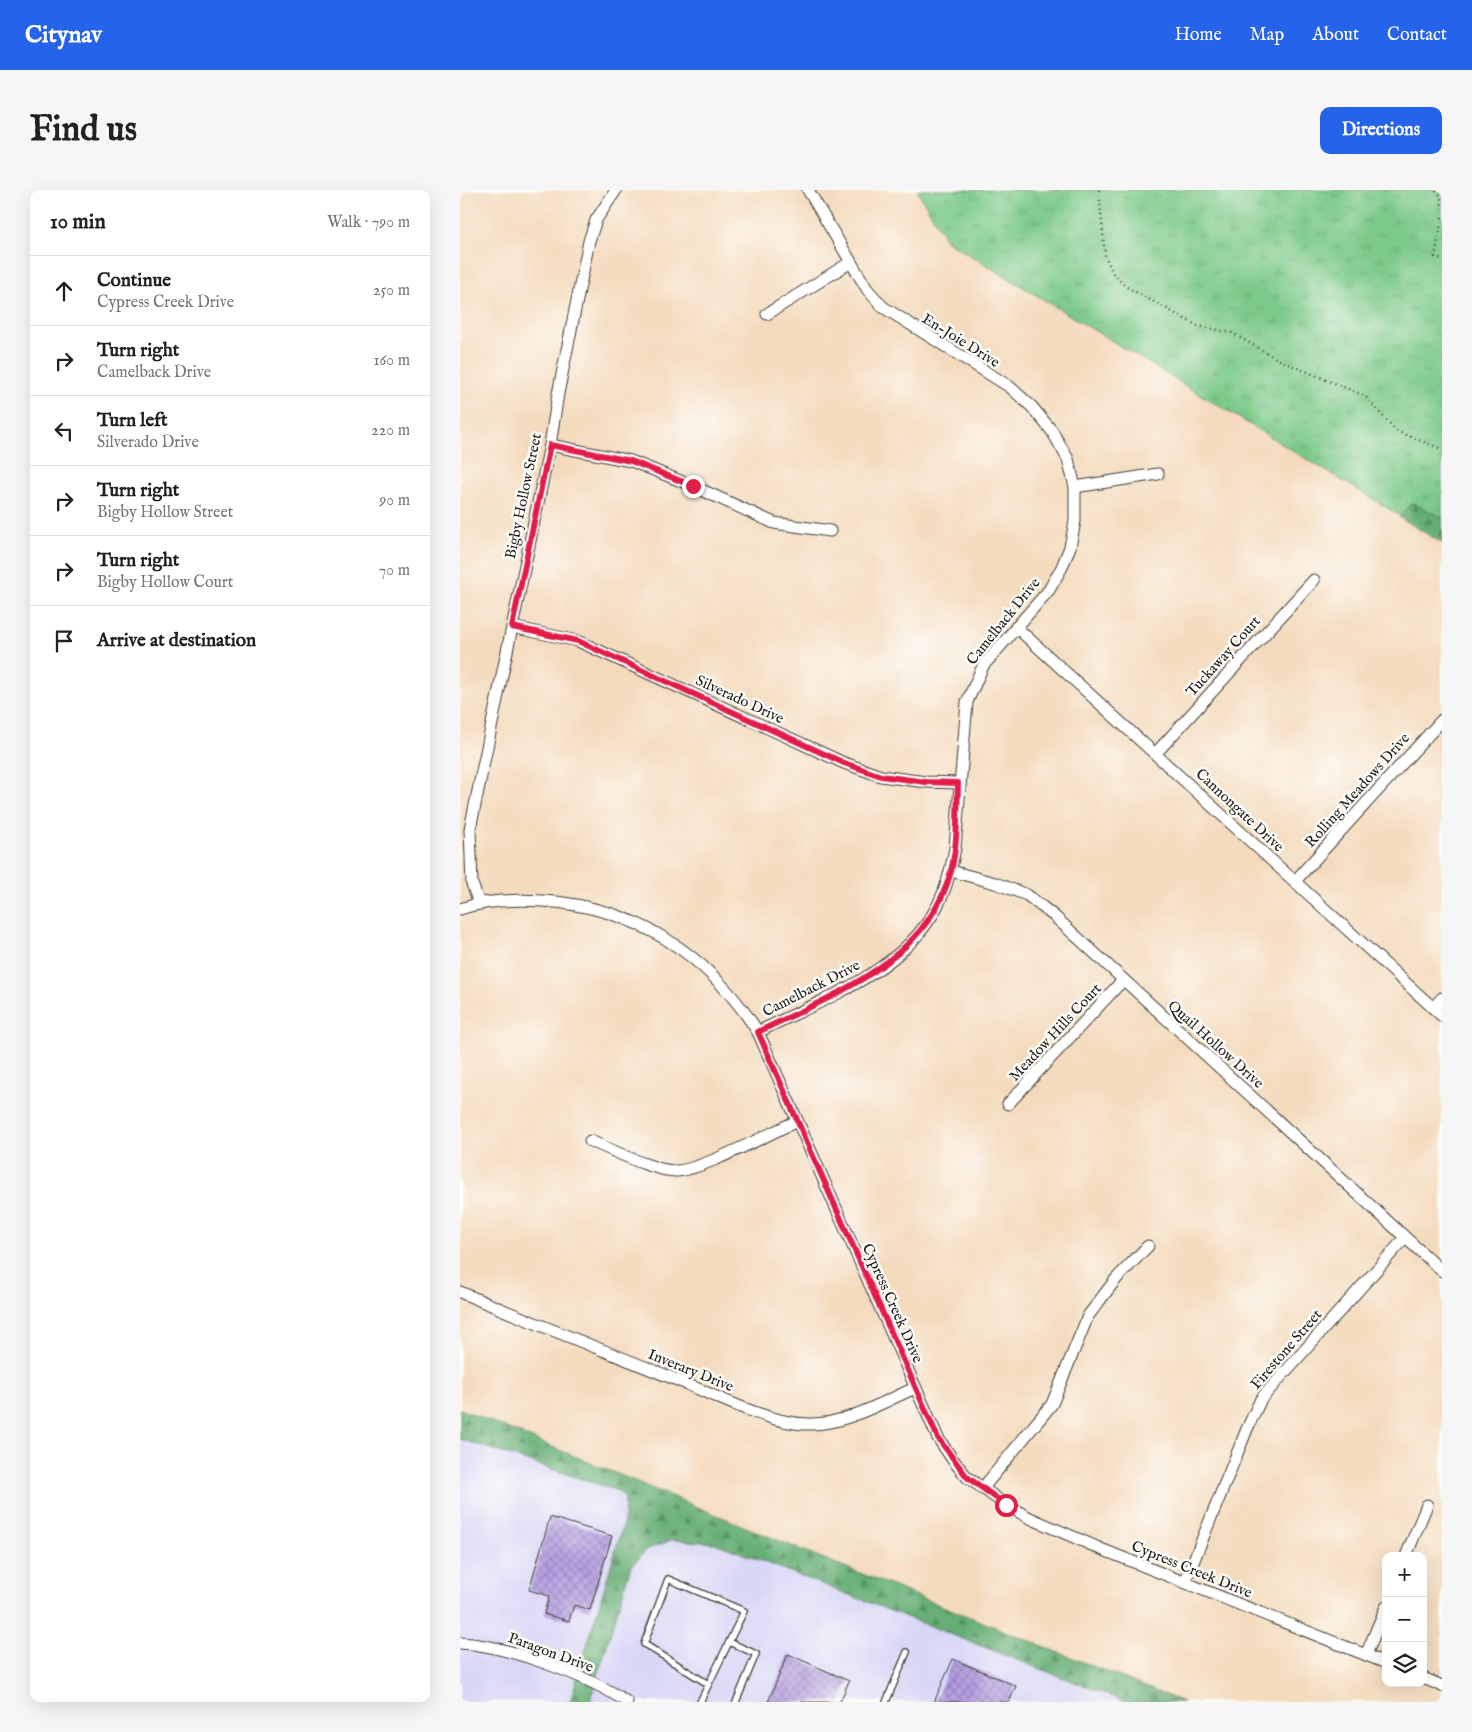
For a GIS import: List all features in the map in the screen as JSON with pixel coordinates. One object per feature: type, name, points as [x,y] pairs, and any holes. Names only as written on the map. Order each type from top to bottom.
[{"type":"street","name":"Bigby Hollow Street","points":[[479,904],[472,884],[470,828],[550,445],[558,394],[589,241],[596,220],[616,190]]},
{"type":"street","name":"En-Joie Drive","points":[[808,190],[867,289],[883,307],[1010,387],[1032,407],[1052,430],[1068,459],[1075,487],[1075,521]]},
{"type":"street","points":[[767,314],[851,262]]},
{"type":"street","points":[[550,445],[631,461],[693,486],[774,523],[830,531]]},
{"type":"street","points":[[1075,487],[1158,474]]},
{"type":"street","name":"Camelback Drive","points":[[758,1032],[866,978],[890,959],[926,923],[942,897],[951,871],[955,848],[958,783],[966,702],[982,666],[1049,590],[1062,567],[1070,547],[1075,521]]},
{"type":"street","name":"Tuckaway Court","points":[[1156,754],[1314,580]]},
{"type":"street","name":"Silverado Drive","points":[[512,627],[578,641],[844,763],[881,776],[926,782],[958,783]]},
{"type":"street","name":"Cannongate Drive","points":[[1016,627],[1442,1016]]},
{"type":"street","name":"Rolling Meadows Drive","points":[[1295,881],[1442,720]]},
{"type":"street","name":"Quail Hollow Drive","points":[[951,871],[995,883],[1027,895],[1054,916],[1442,1271]]},
{"type":"street","name":"Cypress Creek Drive","points":[[460,909],[479,904],[516,899],[589,906],[652,929],[696,961],[718,980],[742,1008],[758,1032],[938,1438],[967,1477],[982,1489],[1030,1518],[1102,1549],[1382,1662]]},
{"type":"street","name":"Meadow Hills Court","points":[[1008,1104],[1123,980]]},
{"type":"street","points":[[1433,1008],[1442,998]]},
{"type":"street","points":[[590,1140],[646,1164],[676,1171],[705,1163],[797,1121]]},
{"type":"street","name":"Firestone Street","points":[[1185,1582],[1247,1429],[1262,1399],[1405,1238]]},
{"type":"street","points":[[982,1489],[1052,1404],[1088,1316],[1116,1279],[1148,1246]]},
{"type":"street","name":"Inverary Drive","points":[[460,1292],[771,1418],[811,1424],[831,1422],[915,1388]]},
{"type":"street","points":[[1408,1552],[1426,1505]]},
{"type":"street","points":[[1366,1656],[1382,1617]]},
{"type":"street","name":"Paragon Drive","points":[[460,1644],[493,1648],[518,1654],[598,1686],[627,1702]]},
{"type":"street","points":[[1427,1680],[1442,1686]]},
{"type":"lane","points":[[700,1702],[744,1611],[668,1579],[644,1644],[708,1684]]},
{"type":"lane","points":[[729,1642],[756,1654],[736,1702]]},
{"type":"lane","points":[[886,1702],[907,1652]]},
{"type":"path","points":[[1099,190],[1105,256],[1113,274],[1125,286],[1198,326],[1232,333],[1281,360],[1365,396],[1396,432],[1442,449]]},
{"type":"path","points":[[1436,190],[1441,197],[1442,206]]},
{"type":"path","points":[[1442,217],[1435,257],[1442,259]]},
{"type":"shaded area","points":[[460,1439],[618,1491],[625,1498],[624,1522],[570,1702],[460,1702]]},
{"type":"shaded area","points":[[672,1540],[715,1543],[1126,1702],[590,1702],[631,1566],[648,1549]]},
{"type":"green space","points":[[917,190],[1442,190],[1442,541],[947,241]]},
{"type":"green space","points":[[1412,503],[1442,517],[1442,543],[1399,517]]},
{"type":"green space","points":[[460,1409],[797,1548],[1183,1702],[1126,1702],[715,1543],[672,1540],[648,1549],[631,1566],[590,1702],[570,1702],[624,1522],[625,1498],[618,1491],[460,1439]]},
{"type":"building","points":[[550,1517],[612,1536],[590,1610],[574,1605],[569,1621],[544,1614],[549,1596],[529,1590]]},
{"type":"building","points":[[788,1654],[849,1681],[840,1702],[768,1702]]},
{"type":"building","points":[[953,1659],[1016,1686],[1009,1702],[934,1702]]},
{"type":"route","points":[[693,486],[631,461],[550,445],[524,560],[512,627],[578,641],[844,763],[881,776],[926,782],[958,783],[955,848],[951,871],[942,897],[926,923],[890,959],[866,978],[758,1032],[938,1438],[967,1477],[1006,1505]]}]
